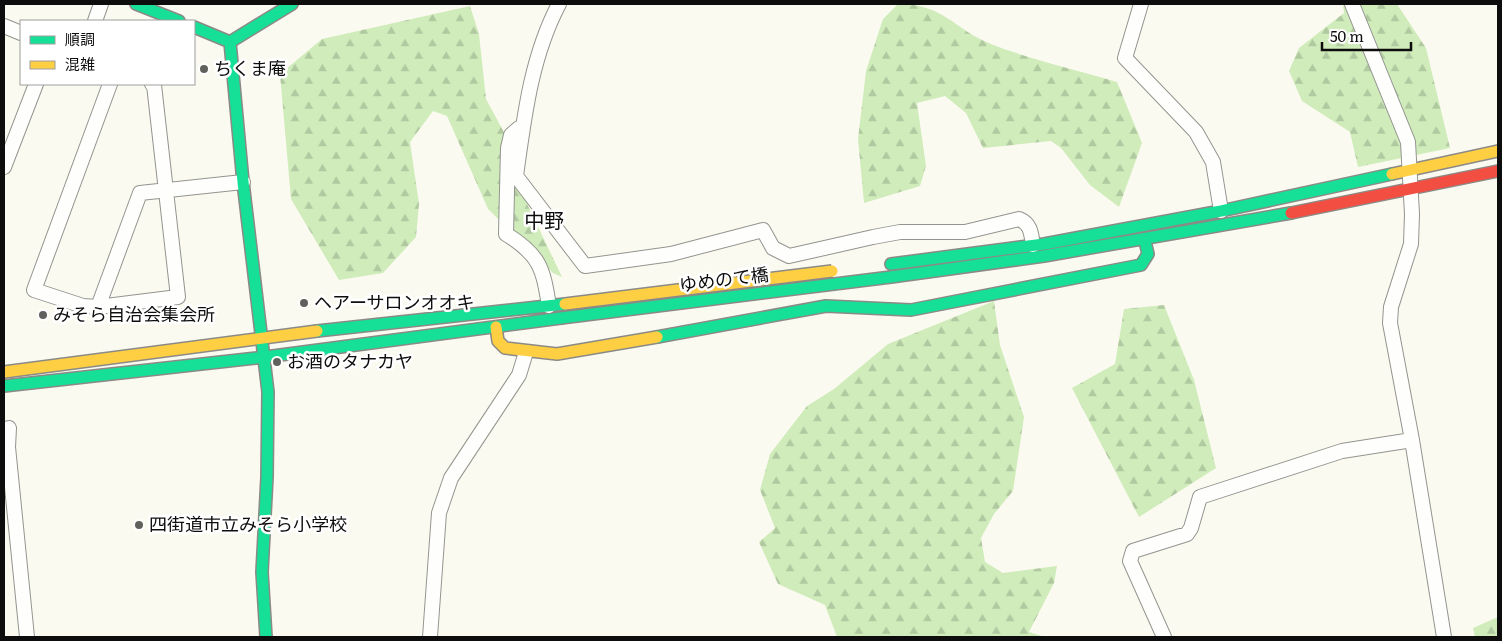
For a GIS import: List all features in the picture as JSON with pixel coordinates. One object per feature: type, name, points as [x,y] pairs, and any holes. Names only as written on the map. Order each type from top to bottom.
[{"type":"street","points":[[95,20],[101,4]]},
{"type":"street","points":[[136,4],[176,20]]},
{"type":"street","points":[[230,42],[292,4]]},
{"type":"street","points":[[558,4],[548,25],[536,60],[516,176],[585,266],[671,254],[763,230],[773,248],[790,256],[873,236],[900,232],[965,232],[1019,219],[1026,222],[1030,227],[1033,245]]},
{"type":"street","points":[[1141,4],[1125,58],[1196,132],[1213,162],[1221,212]]},
{"type":"street","points":[[1352,4],[1408,142],[1412,189],[1412,244],[1391,307],[1390,323],[1412,440],[1444,637]]},
{"type":"street","points":[[4,26],[20,33]]},
{"type":"street","points":[[195,27],[230,42]]},
{"type":"street","points":[[230,42],[243,182],[268,392],[267,477],[262,572],[266,637]]},
{"type":"street","points":[[4,167],[36,85]]},
{"type":"street","points":[[110,85],[34,290],[83,306],[98,307],[178,297],[154,85]]},
{"type":"street","points":[[523,128],[519,128],[511,135],[508,148],[506,234],[527,246],[541,266],[550,306]]},
{"type":"street","points":[[886,265],[1033,245],[1221,212],[1498,151]]},
{"type":"street","name":"ゆめのて橋","points":[[4,386],[265,357],[561,318],[1006,264],[1145,241],[1498,171]]},
{"type":"street","points":[[98,307],[140,193],[243,182]]},
{"type":"street","points":[[496,327],[498,340],[505,348],[526,352],[557,354],[838,305],[896,311],[912,310],[1141,265],[1148,254],[1145,241]]},
{"type":"street","points":[[790,256],[799,311]]},
{"type":"street","name":"ゆめのて橋","points":[[4,372],[842,270]]},
{"type":"street","points":[[430,637],[439,513],[451,478],[519,375],[526,352]]},
{"type":"street","points":[[4,429],[9,428],[8,492],[26,637]]},
{"type":"street","points":[[1164,637],[1130,561],[1132,551],[1187,534],[1191,528],[1200,497],[1342,451],[1412,440]]},
{"type":"green space","points":[[898,4],[927,8],[948,18],[978,38],[991,44],[1117,82],[1142,143],[1119,207],[1090,185],[1061,148],[1051,141],[983,148],[966,113],[945,96],[917,103],[926,166],[920,186],[864,203],[858,139],[866,71],[883,19]]},
{"type":"green space","points":[[1343,4],[1397,4],[1426,48],[1450,148],[1358,167],[1350,132],[1302,101],[1289,71],[1299,48],[1344,13]]},
{"type":"green space","points":[[470,6],[479,34],[486,99],[506,136],[520,189],[562,277],[553,273],[488,209],[447,116],[433,111],[410,142],[419,204],[416,237],[383,273],[339,280],[291,199],[280,74],[322,39]]},
{"type":"green space","points":[[994,301],[1000,345],[1024,417],[1013,491],[994,514],[981,538],[985,562],[1003,573],[1057,566],[1054,583],[1029,632],[1045,637],[837,637],[825,605],[778,584],[759,542],[775,528],[760,490],[770,454],[807,406],[834,389],[888,344]]},
{"type":"green space","points":[[1164,305],[1194,380],[1216,468],[1139,517],[1072,388],[1115,364],[1124,309]]},
{"type":"green space","points":[[1498,617],[1498,637],[1475,637],[1473,628]]},
{"type":"traffic: fast","points":[[136,4],[176,20]]},
{"type":"traffic: fast","points":[[230,42],[292,4]]},
{"type":"traffic: fast","points":[[195,27],[230,42]]},
{"type":"traffic: fast","points":[[230,42],[243,182],[268,392],[267,477],[262,572],[266,637]]},
{"type":"traffic: fast","points":[[891,264],[1044,244],[1221,211],[1392,174]]},
{"type":"traffic: fast","points":[[891,277],[1044,256],[1291,213]]},
{"type":"traffic: fast","points":[[657,337],[826,306],[911,310],[1141,265],[1148,254],[1145,241]]},
{"type":"traffic: fast","points":[[561,318],[891,277]]},
{"type":"traffic: fast","points":[[317,331],[565,304]]},
{"type":"traffic: fast","points":[[4,386],[265,357],[561,318]]},
{"type":"traffic: slow","points":[[1392,174],[1498,151]]},
{"type":"traffic: slow","points":[[565,304],[832,271]]},
{"type":"traffic: slow","points":[[496,327],[498,341],[505,348],[557,354],[657,337]]},
{"type":"traffic: slow","points":[[4,372],[317,331]]},
{"type":"traffic: jam","points":[[1291,213],[1498,171]]},
{"type":"place","name":"ちくま庵","points":[[204,69]]},
{"type":"place","name":"ヘアーサロンオオキ","points":[[304,303]]},
{"type":"place","name":"みそら自治会集会所","points":[[43,315]]},
{"type":"place","name":"お酒のタナカヤ","points":[[277,362]]},
{"type":"place","name":"四街道市立みそら小学校","points":[[139,525]]},
{"type":"district","name":"中野","points":[[544,221]]}]
